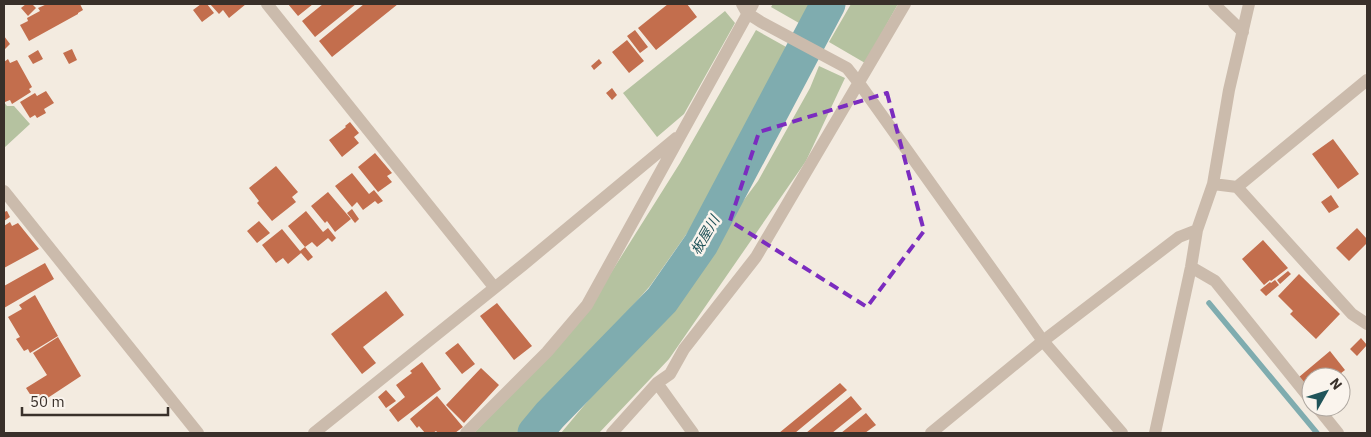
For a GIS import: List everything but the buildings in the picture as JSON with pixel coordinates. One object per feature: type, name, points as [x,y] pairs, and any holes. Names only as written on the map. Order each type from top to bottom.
[{"type":"street","points":[[267,4],[494,287]]},
{"type":"street","points":[[612,433],[657,383],[670,374],[684,349],[756,257],[904,4]]},
{"type":"street","points":[[1214,4],[1243,32]]},
{"type":"street","points":[[1154,433],[1191,268],[1197,230],[1213,184],[1228,90],[1249,4]]},
{"type":"street","points":[[466,433],[547,352],[587,305],[748,7],[761,22],[847,68],[1044,341],[1122,433]]},
{"type":"street","points":[[1237,187],[1367,80]]},
{"type":"street","points":[[314,433],[680,135]]},
{"type":"street","points":[[1213,184],[1237,187],[1352,314],[1367,324]]},
{"type":"street","points":[[4,191],[198,433]]},
{"type":"street","points":[[931,433],[1044,341],[1179,238],[1197,230]]},
{"type":"street","points":[[1191,268],[1215,281],[1301,388]]},
{"type":"street","points":[[657,383],[693,433]]},
{"type":"street","points":[[1325,417],[1338,433]]},
{"type":"highlighted area","points":[[887,93],[924,231],[867,307],[730,221],[759,132]]},
{"type":"green space","points":[[773,4],[811,4],[799,23],[771,7]]},
{"type":"green space","points":[[851,4],[898,4],[865,63],[829,42]]},
{"type":"green space","points":[[725,11],[735,23],[684,114],[657,137],[623,93]]},
{"type":"green space","points":[[756,30],[788,48],[709,202],[650,286],[587,358],[517,433],[474,433],[585,314],[680,163]]},
{"type":"green space","points":[[819,66],[845,78],[806,161],[669,359],[599,433],[561,433],[649,328],[758,181],[810,88]]},
{"type":"green space","points":[[4,102],[7,106],[14,106],[30,124],[4,148]]},
{"type":"waterway","name":"板屋川","points":[[535,433],[550,415],[662,300],[701,244],[828,4]]},
{"type":"waterway","points":[[1209,303],[1317,433]]}]
